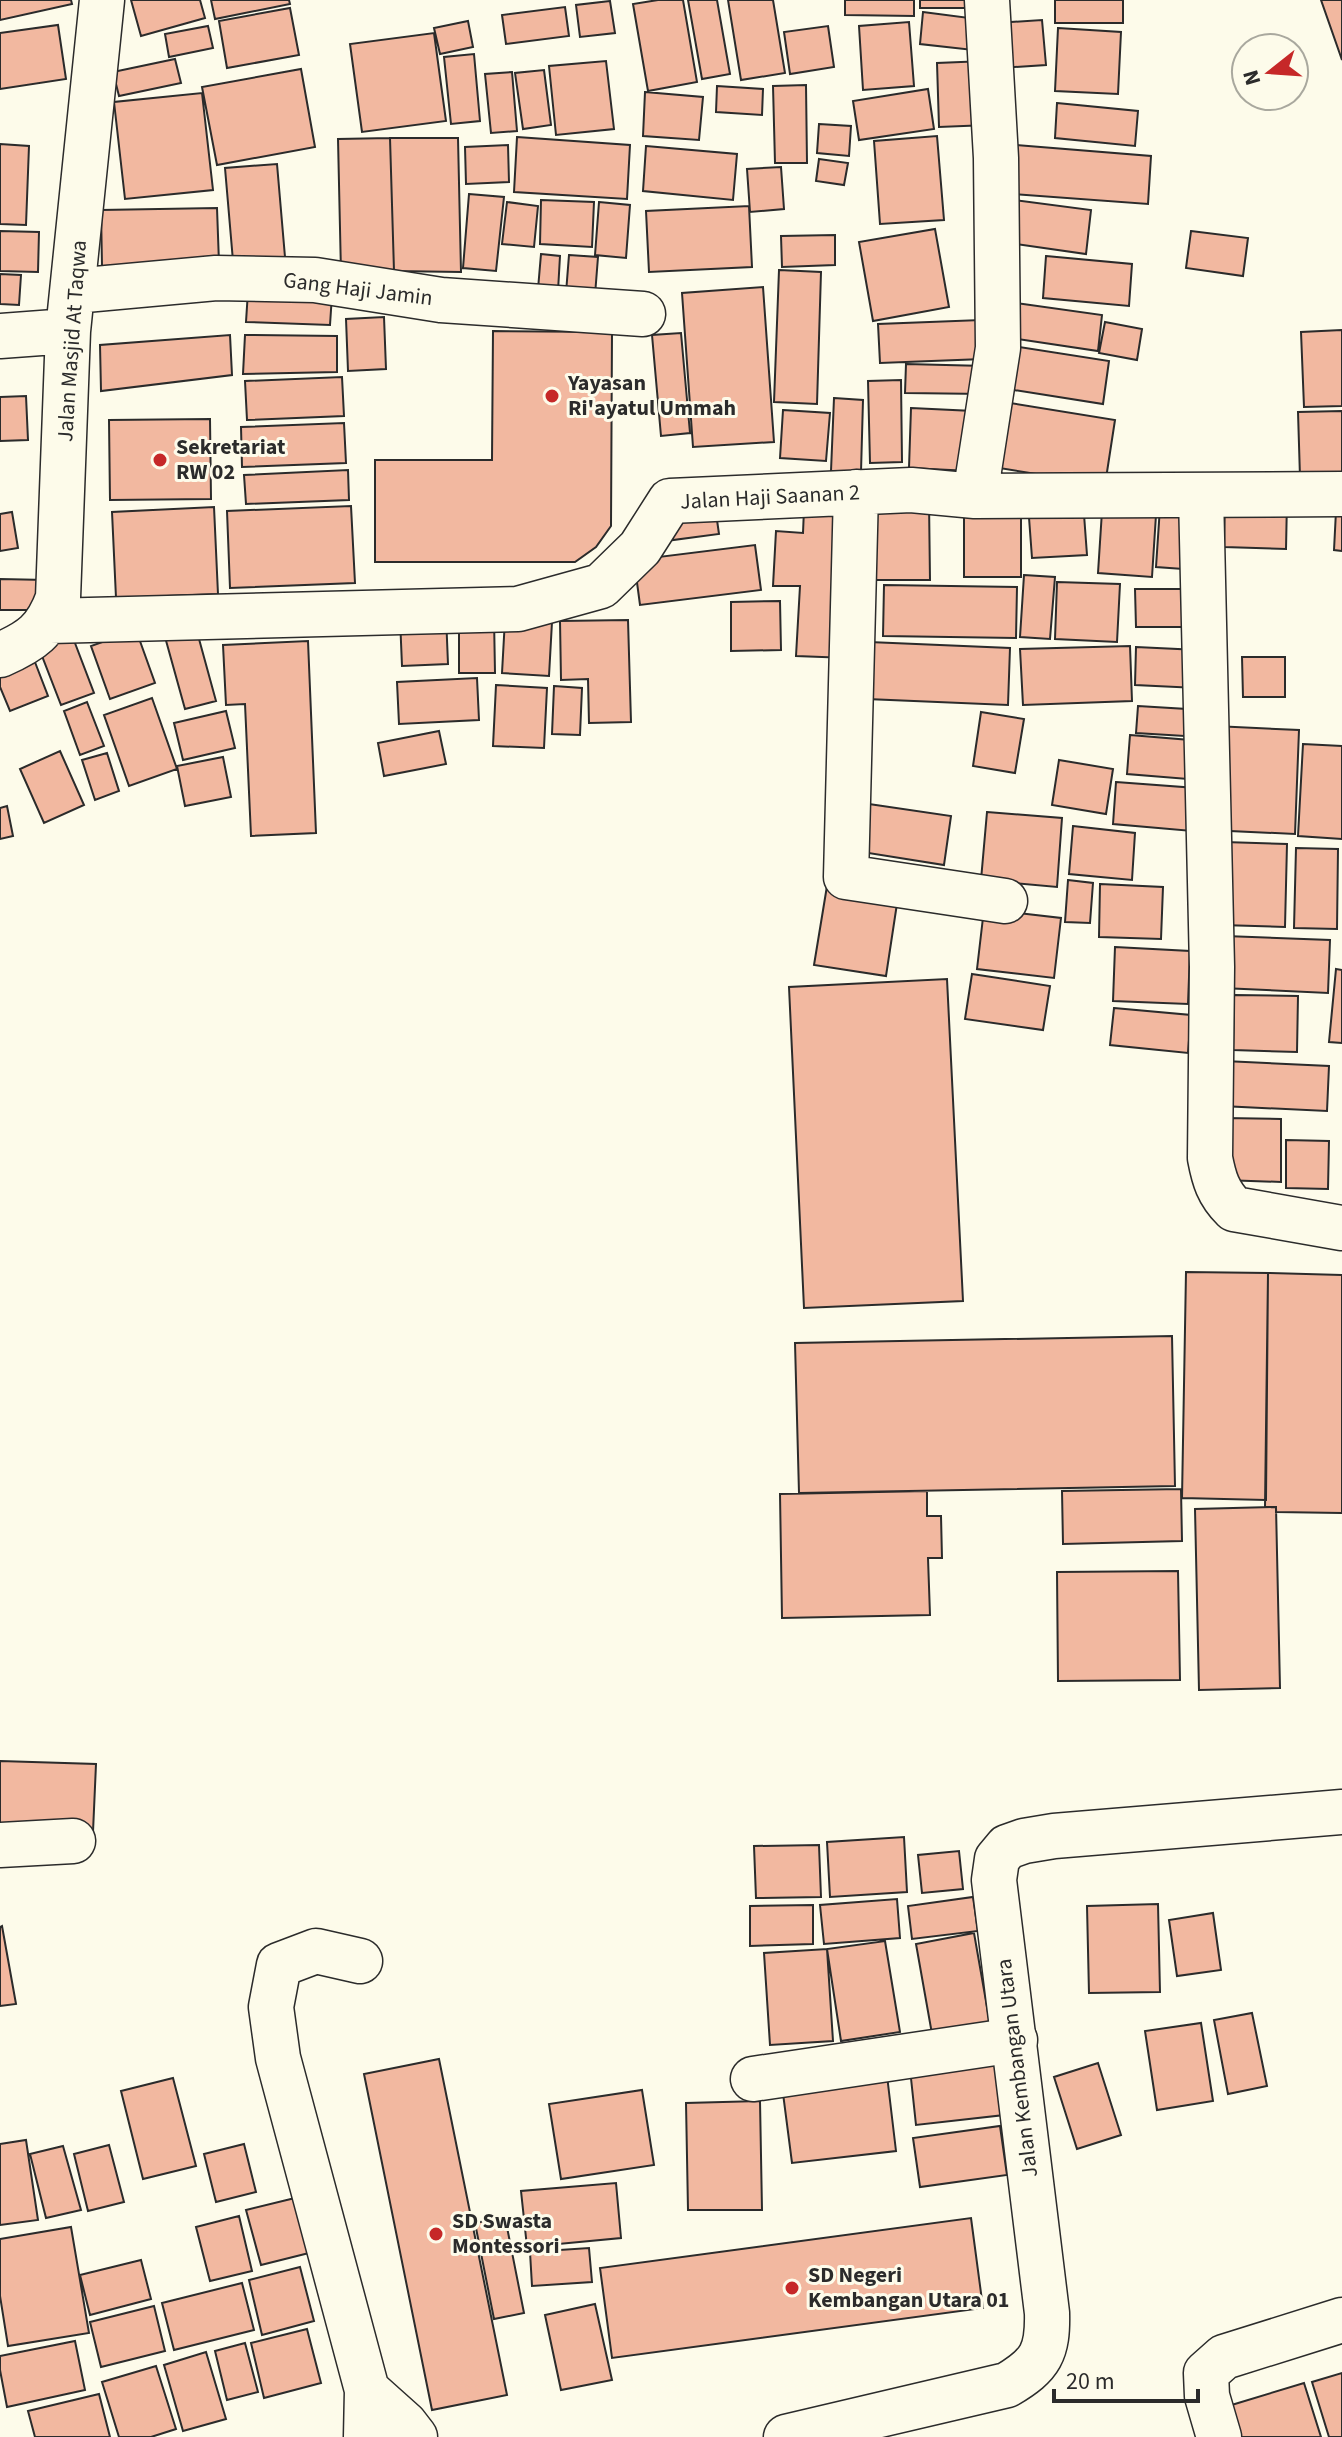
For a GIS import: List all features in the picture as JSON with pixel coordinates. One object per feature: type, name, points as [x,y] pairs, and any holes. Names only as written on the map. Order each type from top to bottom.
[{"type":"street","name":"Jalan Masjid At Taqwa","points":[[50,621],[58,598],[71,311],[102,0]]},
{"type":"street","points":[[975,496],[998,348],[996,158],[987,0]]},
{"type":"street","name":"Gang Haji Jamin","points":[[0,336],[71,311],[216,278],[315,280],[441,300],[643,314]]},
{"type":"street","name":"Jalan Haji Saanan 2","points":[[50,621],[518,609],[601,586],[640,548],[670,501],[911,490],[975,496],[1342,494]]},
{"type":"street","points":[[856,492],[846,877],[1005,901]]},
{"type":"street","points":[[1201,495],[1212,967],[1210,1158],[1215,1183],[1222,1197],[1234,1209],[1342,1228]]},
{"type":"street","points":[[0,655],[28,643],[50,621]]},
{"type":"street","name":"Jalan Kembangan Utara","points":[[786,2437],[1007,2385],[1026,2374],[1040,2359],[1047,2336],[1047,2313],[994,1880],[997,1859],[1007,1847],[1054,1836],[1342,1812]]},
{"type":"street","points":[[0,1845],[73,1841]]},
{"type":"street","points":[[360,1961],[316,1951],[279,1965],[271,2007],[278,2058],[367,2390],[366,2437]]},
{"type":"street","points":[[753,2079],[1015,2040]]},
{"type":"street","points":[[1219,2437],[1207,2396],[1206,2373],[1224,2357],[1342,2320]]},
{"type":"street","points":[[367,2390],[415,2437]]},
{"type":"building","points":[[0,0],[71,0],[72,4],[0,20]]},
{"type":"building","points":[[131,0],[200,0],[205,18],[141,36]]},
{"type":"building","points":[[211,0],[289,0],[290,4],[215,19]]},
{"type":"building","points":[[683,0],[697,82],[648,91],[633,4]]},
{"type":"building","points":[[688,0],[717,0],[730,74],[702,79]]},
{"type":"building","points":[[728,0],[773,0],[785,73],[741,80]]},
{"type":"building","points":[[845,0],[914,0],[914,16],[845,15]]},
{"type":"building","points":[[920,0],[982,0],[982,8],[920,8]]},
{"type":"building","points":[[1055,0],[1123,0],[1123,23],[1055,23]]},
{"type":"building","points":[[1321,0],[1342,0],[1342,60]]},
{"type":"building","points":[[610,1],[615,33],[580,37],[576,5]]},
{"type":"building","points":[[565,7],[569,36],[506,44],[502,15]]},
{"type":"building","points":[[290,8],[299,55],[227,68],[219,21]]},
{"type":"building","points":[[923,12],[985,20],[982,51],[920,44]]},
{"type":"building","points":[[1042,20],[1046,65],[1001,68],[997,23]]},
{"type":"building","points":[[468,21],[473,47],[440,54],[434,28]]},
{"type":"building","points":[[909,22],[914,86],[863,90],[859,26]]},
{"type":"building","points":[[58,25],[66,79],[0,89],[0,33]]},
{"type":"building","points":[[208,26],[213,48],[169,57],[165,34]]},
{"type":"building","points":[[828,26],[834,67],[790,74],[784,32]]},
{"type":"building","points":[[1058,28],[1121,32],[1118,94],[1055,91]]},
{"type":"building","points":[[434,33],[446,121],[362,132],[350,44]]},
{"type":"building","points":[[474,54],[480,121],[451,124],[444,57]]},
{"type":"building","points":[[175,59],[181,83],[119,96],[113,72]]},
{"type":"building","points":[[606,61],[614,129],[556,135],[549,66]]},
{"type":"building","points":[[985,61],[988,125],[939,127],[937,63]]},
{"type":"building","points":[[301,69],[315,147],[217,165],[202,87]]},
{"type":"building","points":[[544,70],[551,125],[523,129],[515,73]]},
{"type":"building","points":[[512,72],[517,131],[491,133],[485,74]]},
{"type":"building","points":[[806,85],[807,163],[775,163],[773,86]]},
{"type":"building","points":[[717,86],[763,89],[762,115],[716,112]]},
{"type":"building","points":[[928,89],[934,129],[859,140],[853,101]]},
{"type":"building","points":[[645,92],[703,97],[699,140],[643,136]]},
{"type":"building","points":[[202,93],[213,190],[125,199],[114,102]]},
{"type":"building","points":[[1057,103],[1138,111],[1135,146],[1055,138]]},
{"type":"building","points":[[819,124],[851,126],[849,156],[817,153]]},
{"type":"building","points":[[937,136],[944,220],[880,224],[874,141]]},
{"type":"building","points":[[517,137],[630,145],[627,199],[514,192]]},
{"type":"building","points":[[390,138],[458,138],[461,272],[394,271]]},
{"type":"building","points":[[390,138],[394,271],[341,273],[338,139]]},
{"type":"building","points":[[0,144],[29,146],[26,225],[0,224]]},
{"type":"building","points":[[1003,144],[1151,156],[1148,204],[999,193]]},
{"type":"building","points":[[508,145],[509,182],[466,184],[465,147]]},
{"type":"building","points":[[646,146],[737,154],[733,200],[643,191]]},
{"type":"building","points":[[819,159],[848,163],[844,185],[816,181]]},
{"type":"building","points":[[277,164],[285,257],[233,261],[225,168]]},
{"type":"building","points":[[781,167],[784,209],[750,212],[747,169]]},
{"type":"building","points":[[469,194],[504,197],[496,271],[463,268]]},
{"type":"building","points":[[1007,199],[1091,210],[1086,254],[1002,242]]},
{"type":"building","points":[[541,200],[594,202],[592,247],[540,244]]},
{"type":"building","points":[[507,202],[538,206],[534,247],[502,244]]},
{"type":"building","points":[[599,202],[630,205],[626,258],[595,255]]},
{"type":"building","points":[[749,206],[752,267],[649,272],[646,211]]},
{"type":"building","points":[[217,208],[219,263],[102,266],[101,210]]},
{"type":"building","points":[[935,229],[949,307],[873,321],[859,242]]},
{"type":"building","points":[[0,231],[39,232],[38,272],[0,271]]},
{"type":"building","points":[[1191,231],[1248,238],[1243,276],[1186,268]]},
{"type":"building","points":[[835,235],[835,265],[782,267],[781,236]]},
{"type":"building","points":[[541,254],[560,256],[558,291],[538,289]]},
{"type":"building","points":[[569,255],[598,257],[595,295],[566,293]]},
{"type":"building","points":[[1046,256],[1132,264],[1129,306],[1043,298]]},
{"type":"building","points":[[779,270],[821,272],[817,404],[774,402]]},
{"type":"building","points":[[0,274],[21,275],[19,305],[0,304]]},
{"type":"building","points":[[763,287],[774,442],[693,447],[682,293]]},
{"type":"building","points":[[248,291],[332,295],[330,325],[246,322]]},
{"type":"building","points":[[1016,303],[1102,315],[1098,351],[1011,338]]},
{"type":"building","points":[[384,317],[386,369],[348,371],[346,319]]},
{"type":"building","points":[[981,320],[983,359],[880,363],[878,324]]},
{"type":"building","points":[[1105,322],[1142,329],[1137,360],[1099,353]]},
{"type":"building","points":[[1342,330],[1342,406],[1304,407],[1301,332]]},
{"type":"building","name":"Yayasan Ri'ayatul Ummah","points":[[493,331],[612,332],[611,526],[596,547],[575,562],[375,562],[375,460],[492,460]]},
{"type":"building","points":[[681,333],[690,433],[661,436],[652,335]]},
{"type":"building","points":[[230,335],[232,375],[101,391],[100,345]]},
{"type":"building","points":[[245,335],[337,336],[337,372],[243,374]]},
{"type":"building","points":[[1007,345],[1109,361],[1103,404],[1001,388]]},
{"type":"building","points":[[906,364],[985,366],[985,394],[905,393]]},
{"type":"building","points":[[342,377],[344,416],[247,420],[245,381]]},
{"type":"building","points":[[901,380],[902,462],[870,463],[868,381]]},
{"type":"building","points":[[26,396],[28,440],[0,441],[0,397]]},
{"type":"building","points":[[834,398],[863,400],[861,472],[831,471]]},
{"type":"building","points":[[998,401],[1115,420],[1105,485],[987,466]]},
{"type":"building","points":[[911,408],[973,411],[971,471],[909,468]]},
{"type":"building","points":[[783,410],[830,413],[826,461],[780,458]]},
{"type":"building","points":[[1342,411],[1342,476],[1300,477],[1298,412]]},
{"type":"building","name":"Sekretariat RW 02","points":[[210,419],[211,499],[110,500],[109,420]]},
{"type":"building","points":[[344,423],[346,463],[242,467],[241,427]]},
{"type":"building","points":[[348,470],[349,500],[246,504],[244,475]]},
{"type":"building","points":[[1225,499],[1287,500],[1286,549],[1224,547]]},
{"type":"building","points":[[875,501],[929,501],[930,580],[876,580]]},
{"type":"building","points":[[1083,501],[1087,555],[1032,558],[1028,504]]},
{"type":"building","points":[[351,506],[355,583],[230,588],[227,511]]},
{"type":"building","points":[[214,507],[218,594],[116,598],[112,512]]},
{"type":"building","points":[[964,507],[1021,507],[1021,577],[964,577]]},
{"type":"building","points":[[1160,507],[1201,509],[1197,570],[1156,567]]},
{"type":"building","points":[[804,509],[856,513],[848,658],[796,656],[800,586],[773,586],[776,531],[803,533]]},
{"type":"building","points":[[1102,511],[1156,515],[1152,577],[1098,573]]},
{"type":"building","points":[[1336,511],[1342,511],[1342,551],[1334,550]]},
{"type":"building","points":[[12,512],[18,548],[0,551],[0,514]]},
{"type":"building","points":[[716,513],[719,534],[673,540],[671,518]]},
{"type":"building","points":[[755,545],[761,590],[640,605],[634,560]]},
{"type":"building","points":[[1024,575],[1055,577],[1050,639],[1020,637]]},
{"type":"building","points":[[0,579],[46,580],[45,610],[0,610]]},
{"type":"building","points":[[1057,582],[1120,584],[1117,642],[1055,639]]},
{"type":"building","points":[[884,585],[1017,587],[1016,638],[883,636]]},
{"type":"building","points":[[1135,589],[1198,589],[1198,627],[1136,627]]},
{"type":"building","points":[[780,601],[781,650],[731,651],[731,602]]},
{"type":"building","points":[[446,615],[448,664],[402,666],[400,618]]},
{"type":"building","points":[[494,618],[495,673],[459,673],[459,619]]},
{"type":"building","points":[[505,619],[552,622],[549,676],[502,673]]},
{"type":"building","points":[[628,620],[631,722],[589,723],[588,679],[561,680],[560,621]]},
{"type":"building","points":[[196,628],[216,701],[185,709],[165,637]]},
{"type":"building","points":[[70,630],[94,693],[61,705],[37,643]]},
{"type":"building","points":[[136,630],[155,683],[110,699],[91,646]]},
{"type":"building","points":[[308,641],[316,833],[251,836],[245,704],[226,705],[223,645]]},
{"type":"building","points":[[869,642],[1010,648],[1008,705],[867,699]]},
{"type":"building","points":[[1130,646],[1132,701],[1023,705],[1020,649]]},
{"type":"building","points":[[1136,647],[1198,650],[1197,688],[1135,685]]},
{"type":"building","points":[[33,657],[48,696],[10,711],[0,687],[0,670]]},
{"type":"building","points":[[1242,657],[1285,657],[1285,697],[1243,697]]},
{"type":"building","points":[[477,678],[479,720],[399,724],[397,682]]},
{"type":"building","points":[[496,685],[547,688],[544,748],[493,746]]},
{"type":"building","points":[[554,686],[582,688],[580,735],[552,734]]},
{"type":"building","points":[[152,698],[177,769],[129,786],[104,715]]},
{"type":"building","points":[[87,702],[104,746],[80,755],[64,711]]},
{"type":"building","points":[[1138,706],[1203,710],[1201,737],[1136,733]]},
{"type":"building","points":[[226,711],[235,748],[183,760],[174,723]]},
{"type":"building","points":[[981,712],[1024,719],[1015,773],[973,766]]},
{"type":"building","points":[[1214,726],[1299,730],[1295,834],[1209,830]]},
{"type":"building","points":[[439,731],[446,764],[384,776],[378,743]]},
{"type":"building","points":[[1130,735],[1202,741],[1200,780],[1127,774]]},
{"type":"building","points":[[1303,744],[1342,746],[1342,839],[1298,836]]},
{"type":"building","points":[[60,751],[84,805],[44,823],[20,769]]},
{"type":"building","points":[[107,753],[119,791],[95,800],[82,760]]},
{"type":"building","points":[[223,757],[231,797],[185,806],[177,766]]},
{"type":"building","points":[[1059,760],[1113,769],[1106,814],[1052,805]]},
{"type":"building","points":[[1116,782],[1196,788],[1192,831],[1113,824]]},
{"type":"building","points":[[869,804],[951,816],[944,865],[862,852]]},
{"type":"building","points":[[7,806],[13,836],[0,839],[0,808]]},
{"type":"building","points":[[987,812],[1062,818],[1057,887],[981,880]]},
{"type":"building","points":[[1073,826],[1135,833],[1132,880],[1069,874]]},
{"type":"building","points":[[1224,842],[1287,844],[1285,927],[1221,925]]},
{"type":"building","points":[[1296,848],[1338,849],[1337,929],[1294,928]]},
{"type":"building","points":[[1068,880],[1093,883],[1090,923],[1065,922]]},
{"type":"building","points":[[1100,884],[1163,887],[1161,939],[1099,937]]},
{"type":"building","points":[[827,886],[898,897],[886,976],[814,965]]},
{"type":"building","points":[[984,909],[1061,918],[1054,978],[977,969]]},
{"type":"building","points":[[1225,936],[1330,940],[1328,993],[1222,988]]},
{"type":"building","points":[[1115,947],[1190,951],[1188,1004],[1113,1001]]},
{"type":"building","points":[[1336,969],[1342,970],[1342,1043],[1329,1042]]},
{"type":"building","points":[[972,974],[1050,986],[1043,1030],[965,1019]]},
{"type":"building","points":[[947,979],[963,1301],[804,1308],[789,987]]},
{"type":"building","points":[[1234,995],[1298,996],[1297,1052],[1233,1050]]},
{"type":"building","points":[[1114,1008],[1191,1015],[1188,1053],[1110,1045]]},
{"type":"building","points":[[1224,1061],[1329,1066],[1327,1111],[1222,1106]]},
{"type":"building","points":[[1224,1118],[1281,1119],[1281,1182],[1223,1180]]},
{"type":"building","points":[[1286,1140],[1329,1141],[1328,1189],[1286,1188]]},
{"type":"building","points":[[1186,1272],[1268,1273],[1266,1500],[1182,1498]]},
{"type":"building","points":[[1268,1273],[1342,1275],[1342,1513],[1276,1512],[1276,1507],[1265,1507]]},
{"type":"building","points":[[1172,1336],[1175,1486],[799,1493],[795,1343]]},
{"type":"building","points":[[1181,1489],[1182,1541],[1063,1544],[1062,1491]]},
{"type":"building","points":[[927,1491],[927,1516],[941,1516],[942,1558],[928,1558],[930,1615],[782,1618],[780,1494]]},
{"type":"building","points":[[1276,1507],[1280,1688],[1199,1690],[1195,1509]]},
{"type":"building","points":[[1178,1571],[1180,1680],[1058,1681],[1057,1572]]},
{"type":"building","points":[[0,1761],[96,1764],[93,1832],[0,1829]]},
{"type":"building","points":[[904,1837],[907,1892],[830,1897],[827,1842]]},
{"type":"building","points":[[819,1845],[821,1897],[756,1898],[754,1846]]},
{"type":"building","points":[[959,1851],[963,1889],[922,1893],[918,1855]]},
{"type":"building","points":[[973,1897],[978,1931],[912,1939],[908,1906]]},
{"type":"building","points":[[897,1899],[900,1938],[824,1944],[820,1905]]},
{"type":"building","points":[[1158,1904],[1160,1992],[1089,1993],[1087,1906]]},
{"type":"building","points":[[813,1905],[813,1944],[750,1946],[750,1906]]},
{"type":"building","points":[[1213,1913],[1221,1970],[1177,1976],[1169,1920]]},
{"type":"building","points":[[0,1927],[16,2004],[0,2006]]},
{"type":"building","points":[[974,1933],[990,2024],[932,2034],[916,1944]]},
{"type":"building","points":[[885,1941],[900,2032],[841,2041],[827,1949]]},
{"type":"building","points":[[827,1949],[833,2041],[770,2045],[764,1953]]},
{"type":"building","points":[[1252,2013],[1267,2086],[1228,2094],[1214,2020]]},
{"type":"building","points":[[1201,2023],[1213,2101],[1157,2110],[1145,2031]]},
{"type":"building","name":"SD Swasta Montessori","points":[[439,2059],[507,2395],[432,2410],[364,2074]]},
{"type":"building","points":[[998,2059],[1004,2115],[916,2125],[910,2069]]},
{"type":"building","points":[[1098,2063],[1121,2135],[1077,2149],[1054,2077]]},
{"type":"building","points":[[886,2067],[896,2151],[792,2163],[781,2078]]},
{"type":"building","points":[[173,2078],[196,2166],[143,2179],[121,2091]]},
{"type":"building","points":[[642,2090],[654,2165],[561,2179],[549,2104]]},
{"type":"building","points":[[760,2101],[762,2210],[688,2210],[686,2103]]},
{"type":"building","points":[[1000,2126],[1007,2175],[920,2187],[913,2138]]},
{"type":"building","points":[[26,2140],[38,2220],[0,2225],[0,2144]]},
{"type":"building","points":[[244,2144],[256,2192],[216,2202],[204,2154]]},
{"type":"building","points":[[109,2145],[124,2202],[88,2211],[74,2154]]},
{"type":"building","points":[[63,2146],[81,2210],[46,2218],[30,2154]]},
{"type":"building","points":[[616,2183],[621,2238],[527,2247],[521,2191]]},
{"type":"building","points":[[295,2198],[309,2253],[261,2265],[246,2210]]},
{"type":"building","points":[[239,2216],[252,2271],[210,2281],[196,2227]]},
{"type":"building","points":[[505,2217],[524,2313],[494,2319],[475,2223]]},
{"type":"building","name":"SD Negeri Kembangan Utara 01","points":[[971,2218],[983,2308],[612,2358],[600,2268]]},
{"type":"building","points":[[71,2227],[89,2333],[8,2346],[0,2296],[0,2239]]},
{"type":"building","points":[[589,2248],[592,2282],[532,2286],[530,2252]]},
{"type":"building","points":[[141,2260],[151,2299],[90,2315],[80,2275]]},
{"type":"building","points":[[300,2267],[314,2321],[262,2335],[249,2280]]},
{"type":"building","points":[[242,2283],[254,2330],[174,2350],[162,2303]]},
{"type":"building","points":[[595,2304],[612,2380],[561,2390],[545,2315]]},
{"type":"building","points":[[154,2306],[165,2351],[101,2367],[90,2322]]},
{"type":"building","points":[[307,2329],[321,2383],[264,2398],[251,2343]]},
{"type":"building","points":[[75,2341],[85,2390],[7,2407],[0,2356]]},
{"type":"building","points":[[245,2343],[258,2392],[227,2400],[215,2351]]},
{"type":"building","points":[[206,2352],[226,2419],[183,2431],[164,2365]]},
{"type":"building","points":[[156,2366],[176,2429],[151,2437],[119,2437],[102,2382]]},
{"type":"building","points":[[1342,2373],[1342,2437],[1329,2437],[1312,2382]]},
{"type":"building","points":[[1304,2383],[1321,2437],[1235,2437],[1225,2407]]},
{"type":"building","points":[[99,2394],[110,2437],[35,2437],[28,2411]]},
{"type":"place","name":"Yayasan Ri'ayatul Ummah","points":[[552,396]]},
{"type":"place","name":"Sekretariat RW 02","points":[[160,460]]},
{"type":"place","name":"SD Swasta Montessori","points":[[436,2234]]},
{"type":"place","name":"SD Negeri Kembangan Utara 01","points":[[792,2288]]}]
